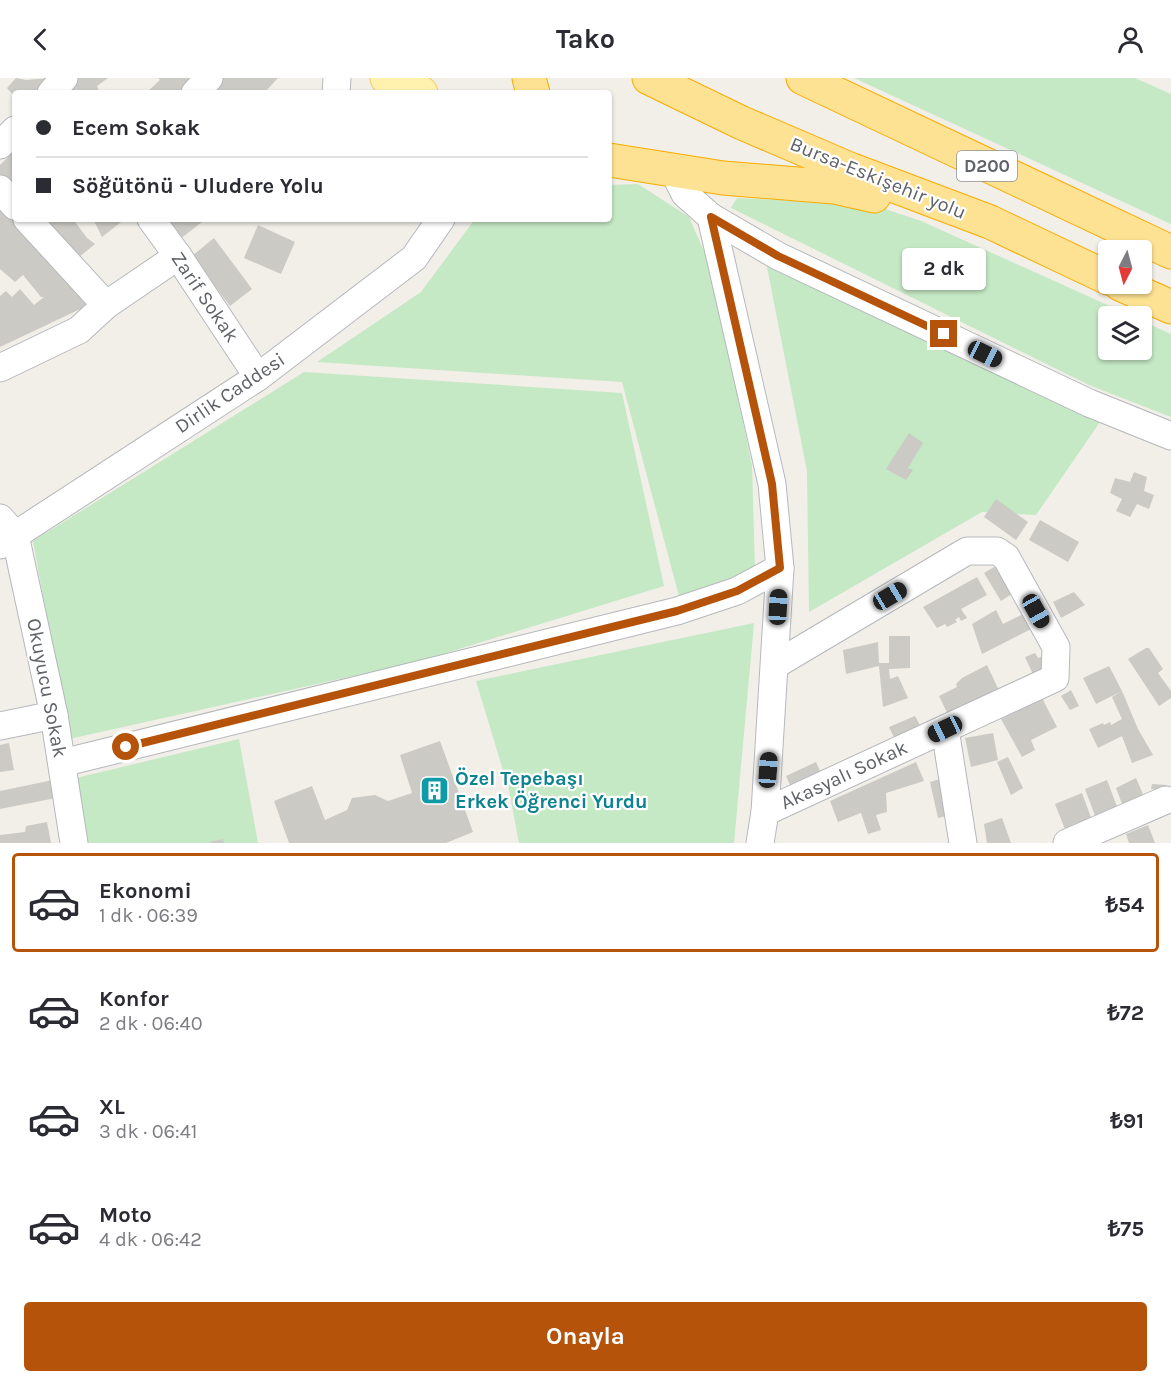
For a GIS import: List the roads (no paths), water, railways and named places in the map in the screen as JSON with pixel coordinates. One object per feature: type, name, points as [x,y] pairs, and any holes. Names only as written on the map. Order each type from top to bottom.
[{"type":"highway","name":"Bursa-Eskişehir yolu","points":[[649,78],[742,123],[852,170],[990,222],[1098,273]]},
{"type":"highway","name":"D200","points":[[803,78],[1171,252]]},
{"type":"highway","points":[[612,161],[674,172],[834,187],[990,222]]},
{"type":"highway","points":[[1142,294],[1171,307]]},
{"type":"main road","points":[[387,78],[414,90]]},
{"type":"street","points":[[54,90],[64,78]]},
{"type":"street","points":[[198,90],[209,78]]},
{"type":"street","points":[[0,145],[12,133]]},
{"type":"street","points":[[674,172],[685,194],[711,217],[778,256],[1089,403],[1171,436]]},
{"type":"street","points":[[0,189],[12,203]]},
{"type":"street","points":[[711,217],[772,484],[780,568],[765,812],[760,843]]},
{"type":"street","points":[[30,222],[106,305]]},
{"type":"street","name":"Zarif Sokak","points":[[153,222],[258,377]]},
{"type":"street","name":"Dirlik Caddesi","points":[[5,533],[258,377],[414,258],[439,222]]},
{"type":"street","points":[[0,368],[79,330],[106,305],[178,256]]},
{"type":"street","name":"Okuyucu Sokak","points":[[5,533],[54,715],[74,843]]},
{"type":"street","name":"Akasyalı Sokak","points":[[765,812],[1055,678],[1056,647],[1006,557],[997,551],[982,550],[967,551],[775,665]]},
{"type":"street","points":[[62,763],[677,611],[737,591],[780,568]]},
{"type":"street","points":[[0,726],[54,715]]},
{"type":"street","points":[[945,729],[963,843]]},
{"type":"street","points":[[1067,843],[1166,800]]},
{"type":"place","name":"Özel Tepebaşı Erkek Öğrenci Yurdu","points":[[434,790]]}]
